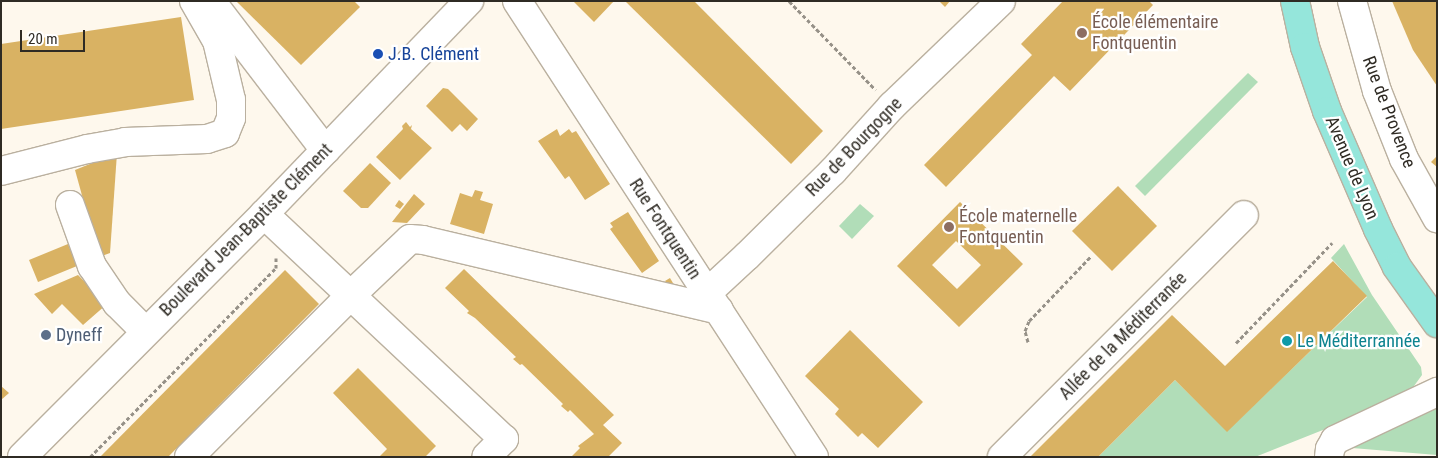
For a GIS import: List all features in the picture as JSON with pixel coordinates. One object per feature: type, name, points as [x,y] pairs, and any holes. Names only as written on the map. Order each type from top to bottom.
[{"type":"main road","name":"Avenue de Lyon","points":[[1294,1],[1305,47],[1327,111],[1378,229],[1397,267],[1437,323]]},
{"type":"street","points":[[1,171],[125,142],[207,139],[224,133],[231,118],[231,100],[217,41],[194,1]]},
{"type":"street","points":[[212,1],[325,150]]},
{"type":"street","name":"Boulevard Jean-Baptiste Clément","points":[[22,457],[145,331],[264,214],[469,1]]},
{"type":"street","name":"Rue Fontquentin","points":[[517,1],[814,457]]},
{"type":"street","name":"Rue de Bourgogne","points":[[713,302],[892,106],[1000,1]]},
{"type":"street","name":"Rue de Provence","points":[[1352,1],[1381,99],[1404,159],[1437,218]]},
{"type":"street","points":[[70,205],[92,266],[117,303],[145,331]]},
{"type":"street","points":[[264,214],[504,439],[486,457]]},
{"type":"street","name":"Allée de la Méditerranée","points":[[1002,457],[1244,215]]},
{"type":"street","points":[[189,457],[351,295],[410,239],[423,240],[713,302]]},
{"type":"street","points":[[1330,457],[1330,449],[1335,440],[1437,392]]},
{"type":"path","points":[[789,1],[892,106]]},
{"type":"path","points":[[90,457],[276,268],[276,257],[271,252],[287,235]]},
{"type":"path","points":[[1236,343],[1332,244]]},
{"type":"path","points":[[1028,342],[1025,331],[1029,321],[1092,255]]},
{"type":"green space","points":[[1248,73],[1258,82],[1145,196],[1135,186]]},
{"type":"green space","points":[[860,204],[874,216],[852,239],[839,226]]},
{"type":"green space","points":[[1344,244],[1372,295],[1421,367],[1422,375],[1406,397],[1255,457],[1098,457],[1175,380],[1227,431],[1367,297],[1331,258]]},
{"type":"green space","points":[[1437,407],[1437,455],[1340,447]]},
{"type":"building","points":[[236,1],[354,1],[360,7],[301,65]]},
{"type":"building","points":[[573,1],[614,1],[594,22]]},
{"type":"building","points":[[625,1],[694,1],[823,131],[791,164]]},
{"type":"building","points":[[939,1],[950,1],[945,7]]},
{"type":"building","points":[[1063,1],[1149,1],[1153,5],[1070,91],[1054,76],[946,187],[924,165],[1032,55],[1021,44]]},
{"type":"building","points":[[1392,1],[1437,1],[1437,86],[1413,50]]},
{"type":"building","points":[[181,17],[194,100],[1,129],[1,44]]},
{"type":"building","points":[[443,88],[448,89],[478,119],[467,131],[460,124],[452,132],[426,106]]},
{"type":"building","points":[[406,122],[410,127],[412,125],[411,129],[432,148],[400,180],[376,157],[403,129],[402,126]]},
{"type":"building","points":[[557,129],[560,136],[569,129],[572,133],[576,131],[610,184],[585,200],[569,176],[565,179],[538,141]]},
{"type":"building","points":[[117,153],[110,253],[99,257],[75,170]]},
{"type":"building","points":[[1437,156],[1437,167],[1431,162]]},
{"type":"building","points":[[370,163],[391,183],[368,208],[361,208],[343,191]]},
{"type":"building","points":[[1118,186],[1157,226],[1112,271],[1072,231]]},
{"type":"building","points":[[475,190],[483,192],[480,200],[493,204],[484,234],[450,224],[460,193],[472,197]]},
{"type":"building","points":[[414,194],[425,204],[407,223],[392,222]]},
{"type":"building","points":[[399,200],[404,204],[400,209],[395,206]]},
{"type":"building","points":[[960,202],[1023,264],[959,327],[897,266]],"holes":[[[956,241],[981,265],[957,289],[932,265]]]},
{"type":"building","points":[[628,212],[659,261],[642,273],[610,229],[613,227],[610,223]]},
{"type":"building","points":[[68,244],[77,266],[38,282],[29,260]]},
{"type":"building","name":"Le Méditerrannée","points":[[1333,261],[1367,296],[1227,432],[1175,380],[1098,457],[1030,457],[1172,315],[1225,366]]},
{"type":"building","points":[[464,269],[614,415],[603,425],[622,443],[608,457],[571,457],[580,448],[578,446],[594,434],[570,410],[568,412],[561,406],[563,404],[522,364],[520,365],[513,359],[516,357],[475,318],[467,313],[469,311],[445,288]]},
{"type":"building","points":[[285,270],[319,304],[168,457],[100,457]]},
{"type":"building","points":[[78,275],[107,304],[83,325],[62,304],[52,314],[34,294]]},
{"type":"building","points":[[670,278],[680,295],[673,293],[665,281]]},
{"type":"building","points":[[850,330],[923,402],[878,448],[862,433],[858,437],[835,414],[839,409],[805,376]]},
{"type":"building","points":[[358,368],[436,446],[425,457],[379,457],[387,449],[333,393]]},
{"type":"building","points":[[1,386],[9,393],[1,400]]},
{"type":"place","name":"École élémentaire Fontquentin","points":[[1082,33]]},
{"type":"place","name":"J.B. Clément","points":[[378,54]]},
{"type":"place","name":"École maternelle Fontquentin","points":[[949,227]]},
{"type":"place","name":"Dyneff","points":[[46,335]]},
{"type":"place","name":"Le Méditerrannée","points":[[1287,341]]}]
